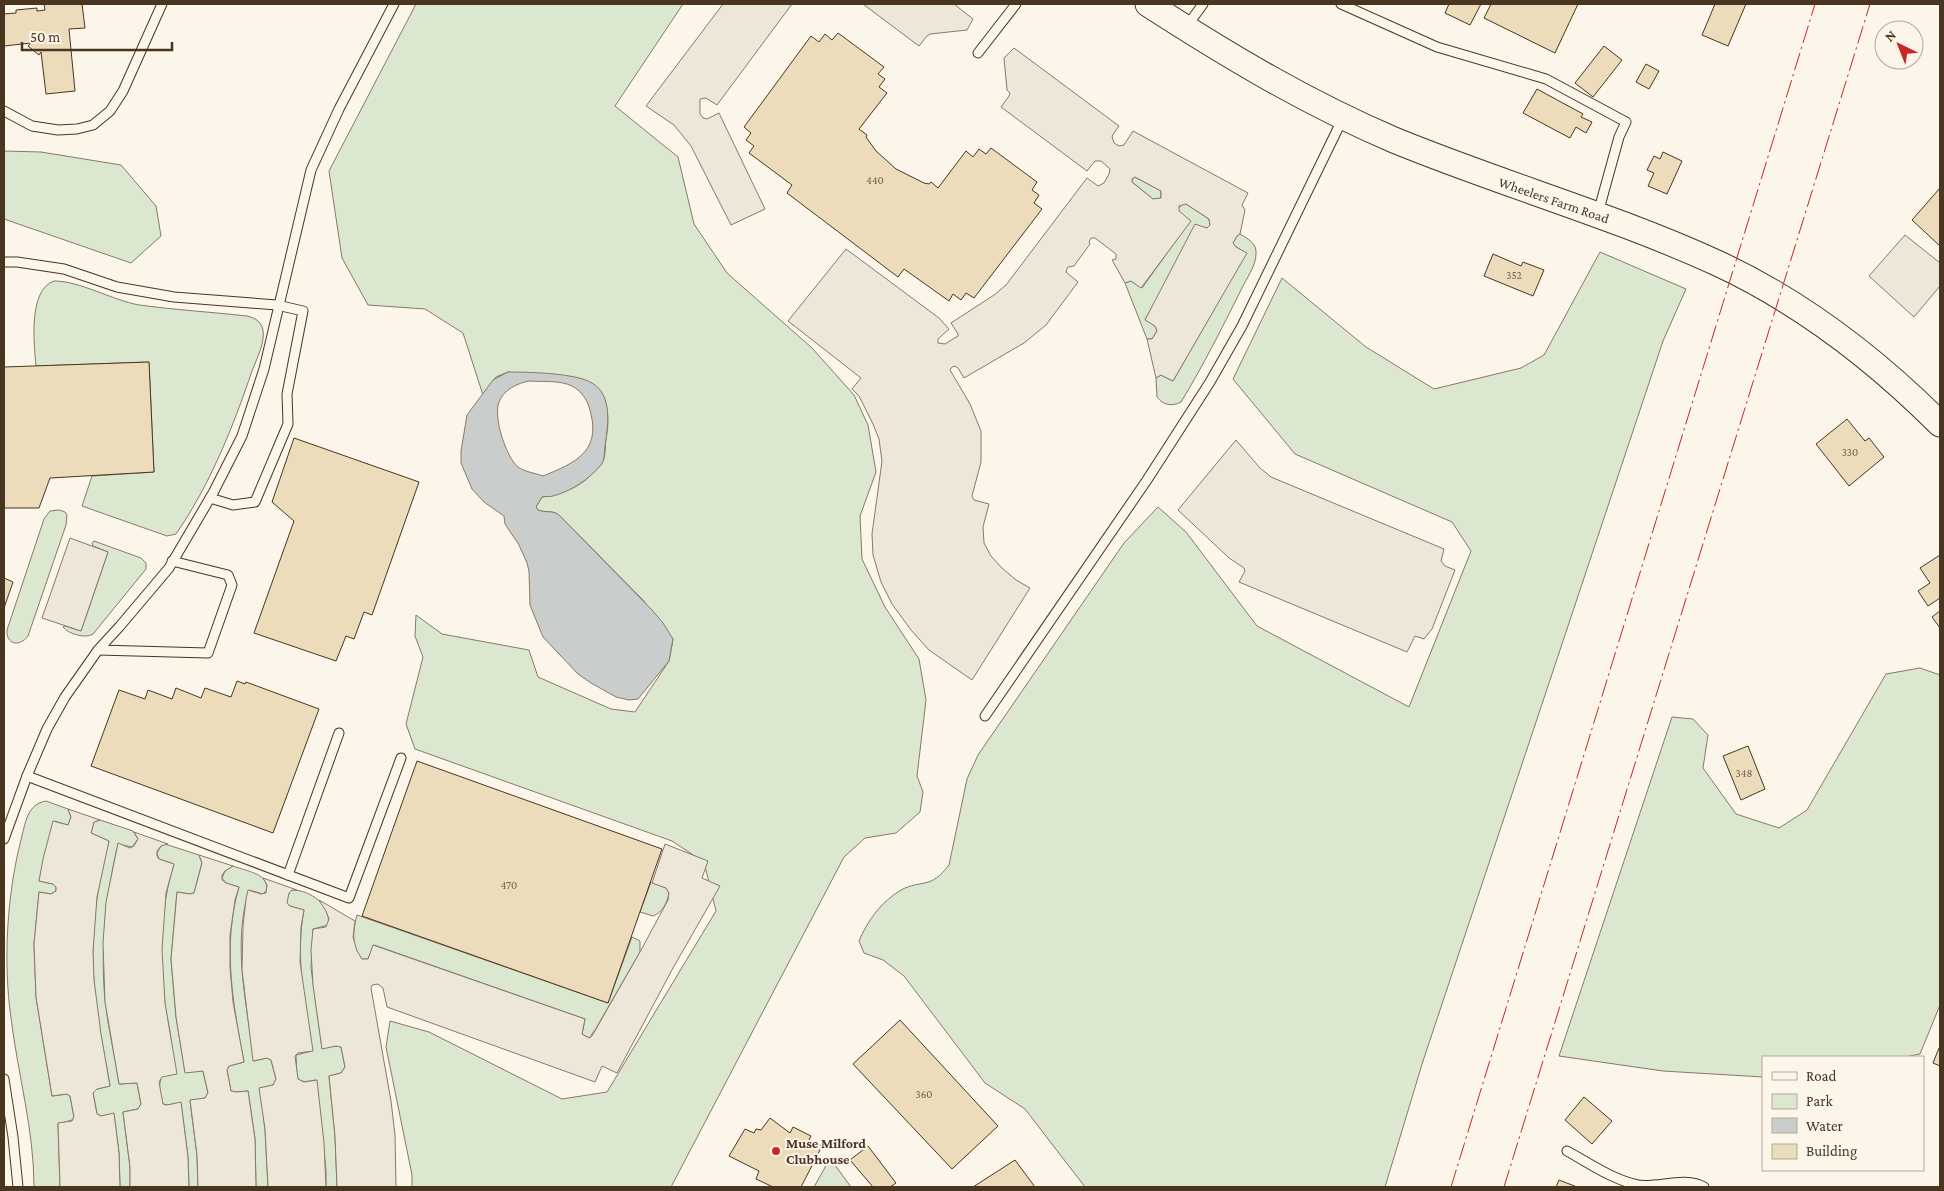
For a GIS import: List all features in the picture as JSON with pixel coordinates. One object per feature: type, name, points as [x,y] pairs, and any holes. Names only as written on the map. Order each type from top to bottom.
[{"type":"main road","name":"Wheelers Farm Road","points":[[1148,4],[1289,91],[1343,118],[1481,174],[1598,215],[1719,264],[1804,312],[1880,367],[1940,424]]},
{"type":"lane","points":[[4,839],[27,776],[47,729],[61,705],[98,650],[120,626],[172,561],[210,498],[242,436],[264,369],[311,170],[394,4]]},
{"type":"lane","points":[[978,53],[1016,4]]},
{"type":"lane","points":[[1186,28],[1203,4]]},
{"type":"lane","points":[[1341,4],[1437,47],[1546,79],[1626,122],[1619,137],[1598,215]]},
{"type":"lane","points":[[4,111],[32,126],[58,130],[77,129],[93,125],[110,111],[123,91],[159,5]]},
{"type":"lane","points":[[985,716],[1147,480],[1210,382],[1242,326],[1343,118]]},
{"type":"lane","points":[[4,262],[17,262],[64,269],[117,287],[174,297],[278,305],[303,311],[287,394],[288,424],[255,502],[233,505],[210,498]]},
{"type":"lane","points":[[98,650],[208,653],[232,585],[228,575],[172,561]]},
{"type":"lane","points":[[288,875],[339,733]]},
{"type":"lane","points":[[27,776],[349,898],[401,758]]},
{"type":"lane","points":[[4,1079],[18,1187]]},
{"type":"lane","points":[[1567,1151],[1621,1180],[1649,1186],[1691,1182],[1704,1187]]},
{"type":"green space","points":[[416,4],[683,4],[615,106],[678,157],[694,224],[727,273],[812,348],[854,395],[868,425],[876,472],[860,516],[862,559],[885,607],[919,659],[926,700],[917,776],[923,792],[920,812],[896,833],[865,838],[844,857],[671,1187],[412,1187],[412,1175],[386,1047],[390,1021],[429,1032],[562,1099],[607,1092],[716,911],[704,862],[672,841],[415,749],[406,724],[423,657],[415,636],[416,615],[442,634],[529,650],[538,677],[611,709],[635,712],[669,661],[673,639],[643,600],[559,515],[538,510],[536,507],[542,497],[563,492],[582,483],[602,463],[605,453],[608,418],[604,399],[597,387],[508,372],[496,377],[483,395],[463,333],[425,309],[368,305],[342,258],[329,171]]},
{"type":"green space","points":[[4,151],[41,152],[121,165],[156,206],[161,236],[131,263],[4,219]]},
{"type":"green space","points":[[1135,177],[1161,191],[1161,198],[1158,200],[1153,199],[1132,182],[1132,179]]},
{"type":"green space","points":[[1182,204],[1186,204],[1209,219],[1210,225],[1209,228],[1204,228],[1145,319],[1155,326],[1157,331],[1152,339],[1147,339],[1125,283],[1131,281],[1142,288],[1190,221],[1180,214],[1178,209]]},
{"type":"green space","points":[[1240,234],[1255,247],[1256,259],[1253,268],[1181,402],[1171,405],[1165,403],[1157,397],[1156,378],[1161,375],[1173,381],[1246,253],[1233,243]]},
{"type":"green space","points":[[1600,252],[1686,289],[1663,341],[1423,1061],[1385,1187],[1085,1187],[1025,1109],[985,1083],[904,976],[883,960],[864,953],[859,941],[867,926],[887,900],[901,890],[931,881],[949,865],[967,779],[978,755],[1124,543],[1158,507],[1186,532],[1257,626],[1409,707],[1471,551],[1452,522],[1295,454],[1233,379],[1282,278],[1366,347],[1434,389],[1521,368],[1544,355]]},
{"type":"green space","points":[[54,281],[85,287],[129,303],[247,316],[261,324],[263,340],[229,434],[200,496],[176,534],[167,536],[82,506],[92,476],[154,472],[149,362],[36,366],[34,319],[36,306],[46,286]]},
{"type":"green space","points":[[59,510],[67,515],[66,525],[28,636],[21,642],[14,643],[9,639],[7,630],[44,519],[50,511]]},
{"type":"green space","points":[[94,541],[141,558],[146,563],[146,569],[93,634],[82,636],[69,632],[63,627],[81,631],[108,552],[93,546],[92,543]]},
{"type":"green space","points":[[1920,668],[1940,675],[1940,1005],[1920,1054],[1910,1056],[1762,1056],[1762,1077],[1663,1071],[1559,1056],[1672,717],[1693,719],[1708,735],[1703,768],[1736,814],[1779,828],[1807,810],[1886,674]]},
{"type":"green space","points":[[46,801],[68,809],[71,817],[68,825],[54,821],[39,881],[53,884],[56,887],[56,891],[51,894],[39,892],[34,944],[36,997],[52,1096],[67,1094],[70,1096],[74,1117],[72,1120],[58,1124],[60,1187],[34,1187],[31,1145],[14,1039],[7,974],[8,928],[16,861],[24,828],[31,810]]},
{"type":"green space","points":[[100,820],[133,831],[138,839],[132,847],[118,844],[107,902],[103,961],[106,1010],[119,1084],[137,1083],[141,1104],[138,1109],[123,1112],[130,1167],[130,1187],[120,1187],[119,1153],[114,1114],[101,1116],[97,1114],[93,1093],[97,1089],[110,1086],[96,1007],[93,963],[96,910],[101,875],[109,841],[91,833],[94,822]]},
{"type":"green space","points":[[165,844],[199,855],[202,863],[194,893],[177,892],[171,959],[176,1017],[185,1072],[203,1071],[208,1093],[205,1098],[190,1101],[197,1155],[198,1187],[189,1187],[188,1157],[181,1103],[163,1104],[160,1095],[160,1081],[169,1057],[171,1045],[163,987],[162,934],[166,898],[174,864],[159,859],[157,853],[161,846]]},
{"type":"green space","points":[[233,866],[256,874],[267,885],[266,891],[263,894],[249,890],[244,911],[241,954],[242,975],[254,1061],[267,1058],[271,1060],[276,1079],[273,1085],[260,1088],[265,1129],[268,1187],[256,1187],[255,1139],[248,1091],[231,1091],[227,1070],[229,1066],[244,1062],[233,996],[230,953],[234,909],[239,887],[226,883],[222,878],[225,871]]},
{"type":"green space","points":[[651,882],[666,888],[669,893],[664,907],[653,916],[640,912]]},
{"type":"green space","points":[[292,890],[312,896],[327,911],[328,925],[313,929],[311,968],[322,1048],[341,1047],[345,1067],[341,1073],[329,1076],[335,1136],[337,1187],[326,1187],[326,1170],[316,1080],[303,1081],[297,1077],[296,1055],[312,1051],[301,963],[300,945],[304,910],[286,903]]},
{"type":"green space","points":[[357,915],[608,1003],[632,937],[640,941],[640,952],[589,1038],[582,1034],[585,1019],[374,945],[368,959],[362,959],[358,955],[355,944],[354,932]]},
{"type":"green space","points":[[832,1161],[851,1187],[814,1187],[828,1162]]},
{"type":"shaded area","points":[[723,4],[792,4],[717,105],[706,98],[700,99],[700,114],[703,118],[707,119],[719,113],[765,209],[731,225],[691,146],[674,125],[646,106]]},
{"type":"shaded area","points":[[863,4],[954,4],[973,19],[967,30],[930,34],[919,46]]},
{"type":"shaded area","points":[[1014,48],[1119,126],[1112,136],[1114,143],[1119,146],[1124,145],[1133,131],[1248,193],[1242,205],[1245,210],[1240,234],[1233,243],[1236,247],[1247,253],[1173,381],[1161,375],[1156,378],[1147,339],[1152,339],[1157,331],[1155,326],[1145,320],[1195,224],[1207,228],[1210,225],[1209,219],[1186,204],[1179,206],[1179,211],[1191,221],[1141,288],[1131,281],[1125,283],[1112,260],[1116,259],[1116,254],[1095,238],[1091,238],[1090,244],[1074,266],[1068,267],[1066,272],[1078,282],[1046,325],[1024,343],[964,378],[955,366],[950,370],[970,404],[981,431],[981,462],[972,496],[974,500],[989,504],[983,527],[984,543],[991,556],[1002,568],[1016,580],[1030,588],[972,680],[929,650],[892,604],[881,582],[873,555],[872,534],[882,461],[879,439],[873,424],[859,396],[852,389],[861,378],[788,321],[846,249],[939,318],[949,329],[938,339],[938,343],[945,344],[958,336],[951,323],[1006,285],[1087,178],[1098,186],[1104,183],[1110,169],[1101,161],[1095,161],[1087,171],[1001,107],[1010,93],[1007,90],[1004,58]],"holes":[[[1135,177],[1161,191],[1161,198],[1153,199],[1132,182],[1132,179]]]},
{"type":"shaded area","points":[[1905,235],[1940,263],[1940,286],[1914,317],[1869,276]]},
{"type":"shaded area","points":[[1236,440],[1260,468],[1271,477],[1444,549],[1441,561],[1445,566],[1455,570],[1432,629],[1424,639],[1415,636],[1407,652],[1239,582],[1245,571],[1244,568],[1229,558],[1178,510]]},
{"type":"shaded area","points":[[70,538],[108,552],[81,631],[42,618]]},
{"type":"shaded area","points":[[68,809],[100,820],[94,822],[91,833],[109,841],[97,897],[93,951],[94,980],[110,1086],[97,1089],[93,1093],[97,1114],[101,1116],[114,1113],[119,1153],[120,1187],[60,1187],[58,1123],[72,1121],[74,1117],[70,1096],[67,1094],[52,1096],[36,997],[34,944],[39,892],[51,894],[56,891],[56,887],[53,884],[39,881],[43,859],[53,821],[68,825],[71,817]]},
{"type":"shaded area","points":[[134,832],[168,844],[161,846],[157,851],[157,856],[159,859],[174,864],[166,893],[162,949],[165,1003],[177,1074],[162,1077],[159,1082],[163,1104],[181,1102],[188,1157],[189,1187],[130,1187],[130,1167],[123,1112],[138,1109],[141,1104],[137,1083],[119,1084],[105,1002],[103,943],[106,902],[118,843],[130,848],[134,846],[138,839]]},
{"type":"shaded area","points":[[665,844],[708,861],[702,878],[720,886],[673,968],[617,1073],[602,1066],[595,1082],[387,1007],[383,988],[378,984],[372,985],[391,1101],[395,1135],[396,1187],[337,1187],[335,1136],[329,1076],[341,1073],[345,1067],[341,1047],[336,1046],[322,1049],[313,985],[311,950],[313,929],[326,927],[329,919],[319,900],[355,921],[353,937],[357,951],[362,959],[368,959],[373,945],[585,1019],[582,1034],[589,1038],[592,1036],[668,900],[669,893],[666,888],[652,883]]},
{"type":"shaded area","points":[[199,855],[233,866],[225,871],[222,875],[222,880],[239,887],[235,900],[230,935],[230,968],[233,1002],[244,1062],[229,1066],[227,1070],[231,1091],[248,1091],[255,1139],[256,1187],[198,1187],[197,1155],[190,1100],[205,1098],[208,1093],[203,1071],[185,1073],[176,1017],[171,959],[177,892],[194,893],[202,863]]},
{"type":"shaded area","points":[[263,878],[297,890],[292,890],[289,893],[287,903],[290,906],[304,910],[301,927],[300,962],[313,1051],[298,1053],[295,1056],[298,1079],[304,1082],[317,1080],[324,1143],[326,1187],[268,1187],[265,1129],[259,1088],[273,1085],[276,1079],[271,1060],[267,1058],[253,1061],[242,970],[243,926],[248,890],[261,894],[266,893],[267,885]]},
{"type":"water","points":[[508,372],[564,375],[592,383],[599,388],[603,395],[608,420],[602,463],[580,484],[560,494],[542,497],[536,507],[538,510],[559,515],[652,610],[673,639],[669,661],[638,699],[629,700],[616,697],[591,683],[578,674],[543,637],[530,605],[529,571],[519,545],[505,524],[504,516],[484,502],[472,489],[461,463],[467,415],[493,380]],"holes":[[[529,381],[562,383],[576,388],[587,401],[593,427],[592,438],[588,447],[575,461],[543,476],[521,469],[513,462],[499,427],[498,409],[501,398],[511,388]]]},
{"type":"building","points":[[44,4],[82,4],[85,28],[69,29],[75,91],[46,94],[41,52],[39,55],[28,46],[31,43],[4,46],[4,14],[16,13],[16,10],[37,8],[37,11],[45,10]]},
{"type":"building","points":[[1449,4],[1481,4],[1470,25],[1445,13]]},
{"type":"building","points":[[1491,4],[1578,4],[1555,53],[1484,18]]},
{"type":"building","points":[[1715,4],[1746,4],[1728,46],[1702,35]]},
{"type":"building","points":[[838,33],[884,67],[878,74],[885,79],[879,87],[887,93],[859,129],[867,135],[866,137],[876,151],[896,169],[924,183],[929,184],[931,182],[938,188],[966,151],[973,157],[979,149],[986,154],[991,148],[1037,182],[1032,190],[1039,195],[1034,203],[1042,209],[974,298],[966,293],[961,300],[953,294],[949,301],[904,269],[898,277],[787,193],[792,185],[749,153],[754,146],[746,140],[751,133],[744,127],[811,36],[819,42],[825,34],[832,40]]},
{"type":"building","points":[[1604,46],[1622,60],[1593,97],[1575,83]]},
{"type":"building","points":[[1646,64],[1659,71],[1649,89],[1636,82]]},
{"type":"building","points":[[1537,89],[1583,114],[1581,117],[1592,122],[1586,133],[1576,127],[1570,138],[1523,113]]},
{"type":"building","points":[[1663,152],[1682,161],[1667,194],[1648,186],[1654,173],[1647,170],[1654,156],[1660,159]]},
{"type":"building","points":[[1940,188],[1940,246],[1912,220]]},
{"type":"building","points":[[1493,254],[1521,266],[1523,262],[1544,270],[1533,296],[1484,276]]},
{"type":"building","points":[[149,362],[154,472],[50,478],[39,508],[4,508],[4,367]]},
{"type":"building","points":[[1847,419],[1865,441],[1869,438],[1884,457],[1849,486],[1816,444]]},
{"type":"building","points":[[294,438],[419,482],[372,615],[364,612],[354,639],[346,636],[336,661],[254,633],[294,521],[272,502]]},
{"type":"building","points":[[1940,555],[1940,598],[1928,606],[1918,591],[1930,583],[1920,568]]},
{"type":"building","points":[[4,578],[13,582],[4,608]]},
{"type":"building","points":[[1940,611],[1940,628],[1932,617]]},
{"type":"building","points":[[237,681],[245,684],[246,682],[319,709],[273,833],[91,766],[119,690],[145,699],[148,690],[172,699],[176,688],[201,698],[205,688],[231,697]]},
{"type":"building","points":[[1748,746],[1765,789],[1741,800],[1723,756]]},
{"type":"building","points":[[417,761],[662,849],[608,1003],[362,916]]},
{"type":"building","points":[[900,1020],[998,1126],[952,1169],[853,1064]]},
{"type":"building","points":[[1940,1048],[1940,1066],[1933,1063]]},
{"type":"building","points":[[1584,1097],[1612,1121],[1592,1144],[1565,1120]]},
{"type":"building","name":"Muse Milford Clubhouse","points":[[770,1118],[790,1133],[793,1127],[811,1136],[809,1140],[822,1146],[801,1187],[773,1187],[756,1179],[759,1171],[729,1156],[745,1129],[754,1133],[756,1129],[761,1130]]},
{"type":"building","points":[[868,1146],[896,1183],[890,1187],[873,1187],[850,1160]]},
{"type":"building","points":[[1015,1160],[1035,1187],[973,1187]]},
{"type":"building","points":[[1559,1180],[1577,1187],[1556,1187]]},
{"type":"power","points":[[1451,1187],[1815,4]]},
{"type":"power","points":[[1504,1187],[1870,4]]},
{"type":"place","name":"Muse Milford Clubhouse","points":[[776,1151]]}]
